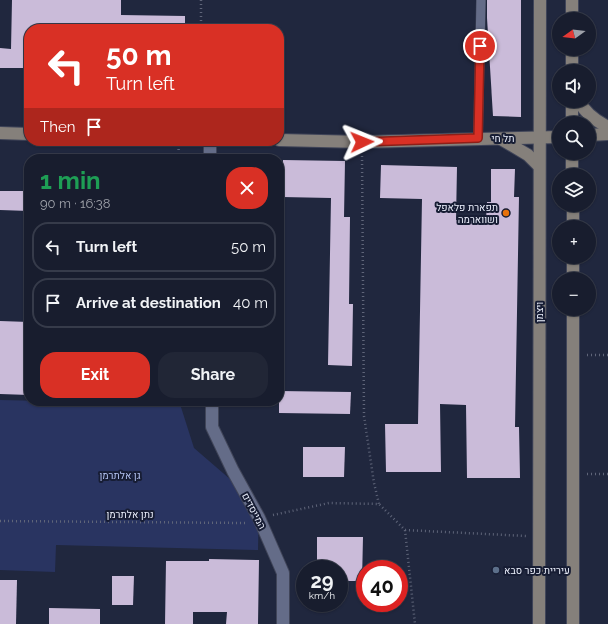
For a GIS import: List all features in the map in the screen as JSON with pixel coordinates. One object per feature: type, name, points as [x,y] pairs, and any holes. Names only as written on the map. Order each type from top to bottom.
[{"type":"main road","name":"ויצמן","points":[[538,624],[540,0]]},
{"type":"main road","points":[[572,0],[572,12]]},
{"type":"main road","points":[[584,108],[588,114],[598,122],[608,127]]},
{"type":"main road","points":[[0,133],[24,134]]},
{"type":"main road","points":[[596,135],[608,134]]},
{"type":"main road","name":"תל חי","points":[[284,140],[362,142],[552,137]]},
{"type":"main road","points":[[500,138],[528,155],[540,166]]},
{"type":"main road","points":[[573,316],[573,624]]},
{"type":"street","name":"המייסדים","points":[[212,406],[212,427],[258,518],[283,573],[283,624]]},
{"type":"lane","points":[[478,138],[481,0]]},
{"type":"path","points":[[201,0],[201,24]]},
{"type":"path","points":[[362,142],[364,416],[374,483],[379,504],[405,530],[415,624]]},
{"type":"path","points":[[573,355],[608,355]]},
{"type":"path","points":[[573,474],[608,474]]},
{"type":"path","name":"נתן אלתרמן","points":[[0,521],[248,523],[258,518],[329,503],[379,504]]},
{"type":"path","points":[[405,530],[539,537]]},
{"type":"green space","name":"גן אלתרמן","points":[[0,400],[24,401],[24,406],[181,406],[194,448],[259,504],[258,550],[56,545],[55,572],[0,570]]},
{"type":"building","points":[[12,0],[121,0],[121,15],[185,16],[185,24],[24,24],[24,68],[0,68],[0,48],[11,49]]},
{"type":"building","points":[[487,0],[521,0],[521,117],[493,116]]},
{"type":"building","points":[[284,160],[345,161],[344,217],[350,217],[349,304],[353,304],[352,366],[328,365],[331,198],[284,197]]},
{"type":"building","points":[[381,165],[457,167],[456,220],[486,221],[487,202],[491,202],[491,169],[515,169],[514,197],[519,197],[515,427],[519,427],[520,478],[467,478],[466,405],[440,404],[441,472],[386,472],[385,424],[418,424],[422,199],[380,198]]},
{"type":"building","points":[[0,191],[24,191],[24,211],[0,210]]},
{"type":"building","points":[[0,321],[24,322],[24,395],[0,394]]},
{"type":"building","points":[[284,391],[351,392],[350,414],[279,413],[279,406],[284,406]]},
{"type":"building","points":[[303,447],[345,447],[344,477],[303,477]]},
{"type":"building","points":[[317,537],[363,537],[362,560],[356,560],[356,581],[348,581],[348,560],[317,560]]},
{"type":"building","points":[[209,559],[259,560],[258,624],[226,624],[227,612],[193,612],[193,624],[165,624],[166,561],[209,561]]},
{"type":"building","points":[[112,576],[134,576],[133,605],[112,605]]},
{"type":"building","points":[[0,580],[17,580],[16,624],[0,624]]},
{"type":"building","points":[[49,608],[100,609],[100,624],[49,624]]},
{"type":"place","name":"תפארת פלאפל ושווארמה","points":[[506,213]]},
{"type":"place","name":"עיריית כפר סבא","points":[[496,570]]},
{"type":"route","points":[[362,142],[478,138],[480,46]]}]
